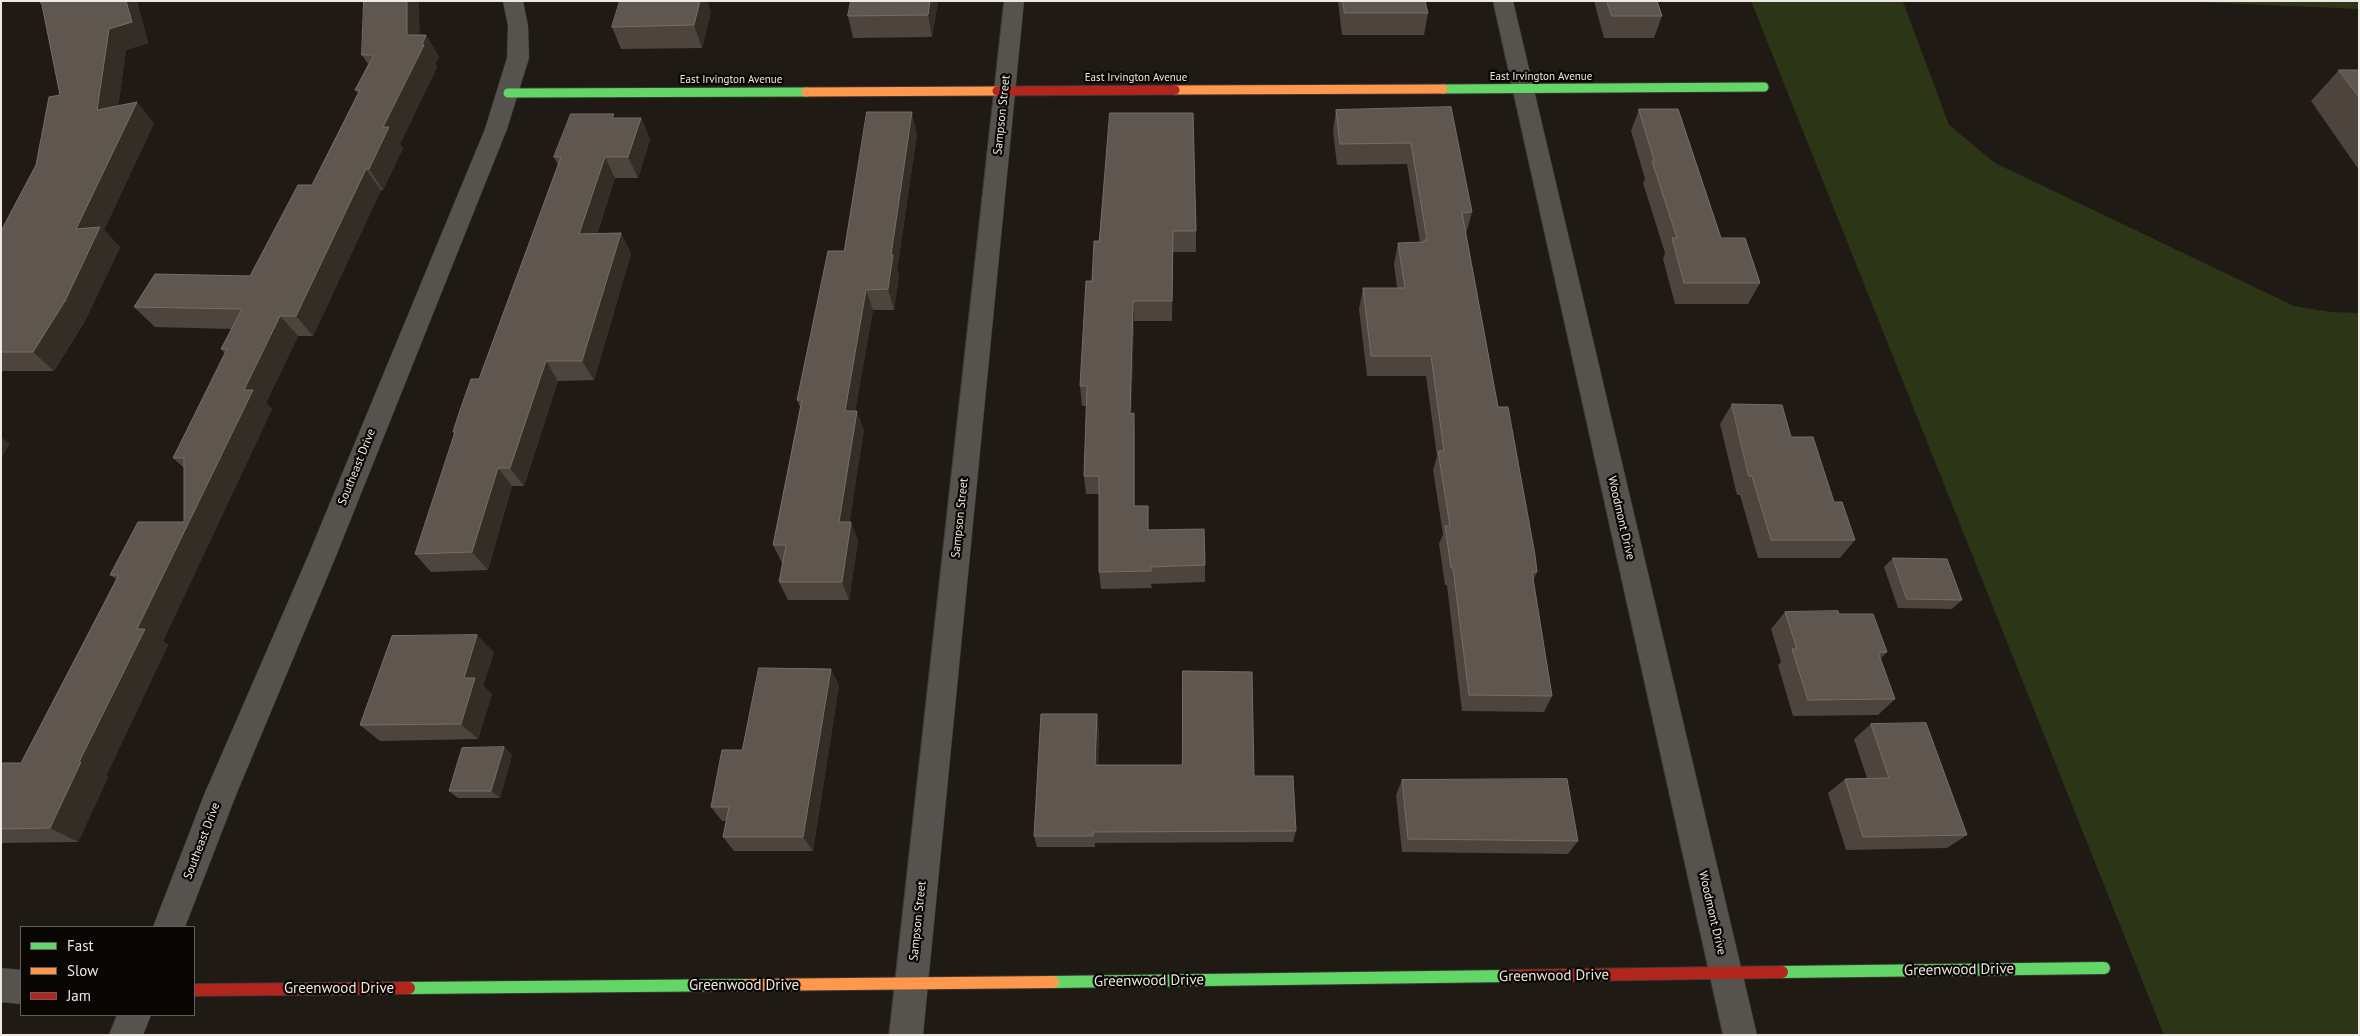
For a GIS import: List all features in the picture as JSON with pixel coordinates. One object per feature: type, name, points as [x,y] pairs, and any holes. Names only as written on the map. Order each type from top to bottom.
[{"type":"street","name":"Southeast Drive","points":[[169,926],[220,796],[322,556],[346,492],[496,130],[518,58],[518,26],[513,1]]},
{"type":"street","name":"Sampson Street","points":[[906,1035],[1014,1]]},
{"type":"street","name":"Woodmont Drive","points":[[1503,1],[1740,1035]]},
{"type":"street","name":"East Irvington Avenue","points":[[508,94],[1005,90],[1249,91],[1764,88]]},
{"type":"street","name":"Greenwood Drive","points":[[195,990],[911,984],[2104,968]]},
{"type":"street","points":[[1,985],[20,988]]},
{"type":"street","points":[[126,1035],[134,1016]]},
{"type":"green space","points":[[1751,1],[1906,1],[1903,2],[1949,125],[1995,163],[2294,306],[2331,312],[2359,313],[2359,1035],[2164,1035]]},
{"type":"green space","points":[[2174,1],[2359,1],[2359,9]]},
{"type":"building","points":[[40,1],[126,1],[132,22],[109,29],[97,110],[137,102],[76,229],[100,227],[65,301],[33,352],[1,352],[1,231],[36,165],[49,97],[60,95]]},
{"type":"building","points":[[364,1],[407,1],[407,35],[426,35],[422,45],[424,45],[383,127],[389,127],[369,169],[366,169],[296,316],[280,316],[244,390],[253,390],[137,629],[145,629],[79,762],[81,762],[50,828],[1,829],[1,763],[21,763],[119,575],[110,575],[138,522],[184,522],[184,458],[173,458],[227,349],[221,349],[242,309],[134,307],[155,274],[250,276],[298,185],[312,185],[360,90],[355,90],[374,55],[362,55]]},
{"type":"building","points":[[620,1],[700,1],[694,25],[612,27]]},
{"type":"building","points":[[851,1],[930,1],[928,15],[848,16]]},
{"type":"building","points":[[1343,1],[1425,1],[1428,13],[1345,13]]},
{"type":"building","points":[[1607,1],[1657,1],[1662,16],[1612,16]]},
{"type":"building","points":[[2339,70],[2359,70],[2359,97]]},
{"type":"building","points":[[1451,107],[1472,212],[1462,213],[1498,407],[1508,407],[1535,555],[1537,572],[1532,572],[1552,696],[1469,695],[1453,568],[1451,568],[1445,526],[1450,526],[1438,451],[1444,451],[1431,356],[1371,356],[1363,288],[1405,288],[1398,243],[1424,242],[1424,240],[1427,240],[1411,143],[1340,144],[1336,110]]},
{"type":"building","points":[[1639,109],[1678,109],[1721,238],[1745,238],[1760,283],[1684,283],[1672,238],[1677,238],[1652,161],[1654,161]]},
{"type":"building","points":[[867,112],[912,112],[891,255],[893,255],[888,289],[866,290],[845,411],[857,411],[839,522],[851,522],[842,582],[779,582],[786,545],[773,545],[802,400],[797,400],[828,251],[844,251]]},
{"type":"building","points":[[1110,113],[1193,113],[1196,231],[1173,231],[1172,301],[1133,301],[1130,414],[1134,413],[1134,506],[1148,506],[1148,530],[1204,529],[1205,565],[1151,567],[1151,571],[1099,572],[1099,476],[1084,476],[1087,386],[1080,386],[1086,281],[1092,281],[1094,241],[1099,241]]},
{"type":"building","points":[[571,114],[614,114],[612,118],[641,118],[628,157],[605,157],[579,234],[621,233],[582,361],[546,361],[510,468],[498,468],[472,552],[415,554],[471,379],[479,379],[561,157],[554,157]]},
{"type":"building","points":[[1732,404],[1782,405],[1791,437],[1813,437],[1834,502],[1842,502],[1855,540],[1771,540],[1752,476],[1749,476]]},
{"type":"building","points":[[1893,558],[1947,559],[1962,600],[1907,599]]},
{"type":"building","points":[[1838,611],[1839,614],[1873,614],[1887,652],[1878,652],[1895,699],[1808,700],[1792,649],[1797,649],[1785,612]]},
{"type":"building","points":[[477,635],[464,678],[475,678],[461,724],[360,725],[392,636]]},
{"type":"building","points":[[759,668],[831,669],[803,837],[723,837],[729,807],[711,807],[722,750],[742,750]]},
{"type":"building","points":[[1183,671],[1252,672],[1254,776],[1293,776],[1296,831],[1093,832],[1093,836],[1034,836],[1041,714],[1097,714],[1095,765],[1182,765]]},
{"type":"building","points":[[1926,723],[1967,835],[1863,837],[1845,779],[1889,778],[1871,724]]},
{"type":"building","points":[[504,747],[491,791],[449,791],[462,748]]},
{"type":"building","points":[[1567,779],[1578,841],[1408,839],[1402,780]]},
{"type":"traffic: fast","points":[[1443,89],[1764,87]]},
{"type":"traffic: fast","points":[[508,93],[806,92]]},
{"type":"traffic: fast","points":[[1782,972],[2104,968]]},
{"type":"traffic: fast","points":[[1053,982],[1508,976]]},
{"type":"traffic: fast","points":[[409,988],[748,985]]},
{"type":"traffic: slow","points":[[1175,90],[1443,89]]},
{"type":"traffic: slow","points":[[806,92],[997,91]]},
{"type":"traffic: slow","points":[[748,985],[1053,982]]},
{"type":"traffic: jam","points":[[997,91],[1175,90]]},
{"type":"traffic: jam","points":[[1508,976],[1782,972]]},
{"type":"traffic: jam","points":[[195,990],[409,988]]}]
